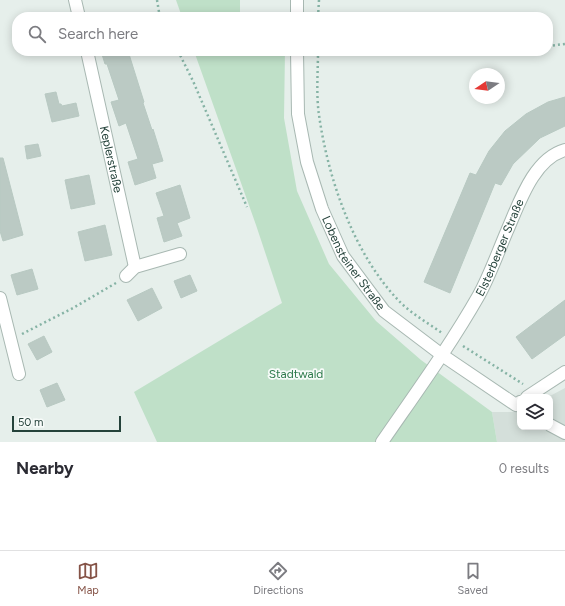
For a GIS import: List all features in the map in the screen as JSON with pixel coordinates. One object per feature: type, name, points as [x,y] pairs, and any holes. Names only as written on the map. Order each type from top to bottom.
[{"type":"street","points":[[76,0],[78,12]]},
{"type":"street","points":[[296,0],[297,12]]},
{"type":"street","name":"Keplerstraße","points":[[88,56],[135,267]]},
{"type":"street","name":"Lobensteiner Straße","points":[[297,56],[298,114],[306,162],[322,209],[343,256],[384,311],[442,355],[517,404]]},
{"type":"street","name":"Elsterberger Straße","points":[[382,442],[442,355],[479,294],[525,190],[538,168],[558,152],[565,150]]},
{"type":"street","points":[[122,279],[135,267],[180,254]]},
{"type":"street","points":[[0,298],[19,374]]},
{"type":"street","points":[[531,394],[565,372]]},
{"type":"street","points":[[553,427],[565,433]]},
{"type":"path","points":[[157,0],[159,12]]},
{"type":"path","points":[[318,12],[319,0]]},
{"type":"path","points":[[553,45],[565,44]]},
{"type":"path","points":[[180,56],[193,81],[247,207]]},
{"type":"path","points":[[318,56],[318,114],[327,157],[339,199],[356,238],[377,272],[400,302],[426,322],[531,394]]},
{"type":"path","points":[[22,334],[73,308],[122,279]]},
{"type":"shaded area","points":[[565,388],[565,442],[497,442],[492,412],[517,412],[517,430],[553,430],[553,394]]},
{"type":"green space","points":[[176,0],[240,0],[240,12],[180,12]]},
{"type":"green space","name":"Stadtwald","points":[[196,56],[285,56],[284,118],[297,191],[329,264],[376,321],[421,360],[492,412],[497,442],[157,442],[134,392],[282,303]]},
{"type":"building","points":[[103,56],[130,56],[144,102],[143,103],[163,161],[152,164],[156,178],[135,185],[128,162],[138,159],[126,123],[119,126],[111,102],[119,100],[107,64],[105,64]]},
{"type":"building","points":[[56,92],[59,104],[62,106],[76,103],[79,116],[52,122],[45,94]]},
{"type":"building","points":[[565,97],[565,126],[540,138],[513,164],[501,185],[495,183],[450,293],[424,282],[470,173],[476,175],[489,151],[505,131],[526,114],[548,102]]},
{"type":"building","points":[[38,144],[41,156],[27,159],[25,146]]},
{"type":"building","points":[[0,158],[3,158],[23,235],[3,241],[0,231]]},
{"type":"building","points":[[89,175],[95,204],[71,209],[65,180]]},
{"type":"building","points":[[180,185],[190,218],[177,223],[182,236],[164,242],[157,218],[164,216],[156,193]]},
{"type":"building","points":[[105,225],[112,255],[85,261],[78,232]]},
{"type":"building","points":[[32,269],[38,289],[17,295],[11,275]]},
{"type":"building","points":[[190,275],[197,291],[181,298],[174,281]]},
{"type":"building","points":[[152,288],[162,308],[138,321],[127,300]]},
{"type":"building","points":[[565,300],[565,335],[532,359],[516,337]]},
{"type":"building","points":[[44,336],[52,352],[37,360],[28,344]]},
{"type":"building","points":[[57,383],[65,400],[47,407],[40,390]]}]
